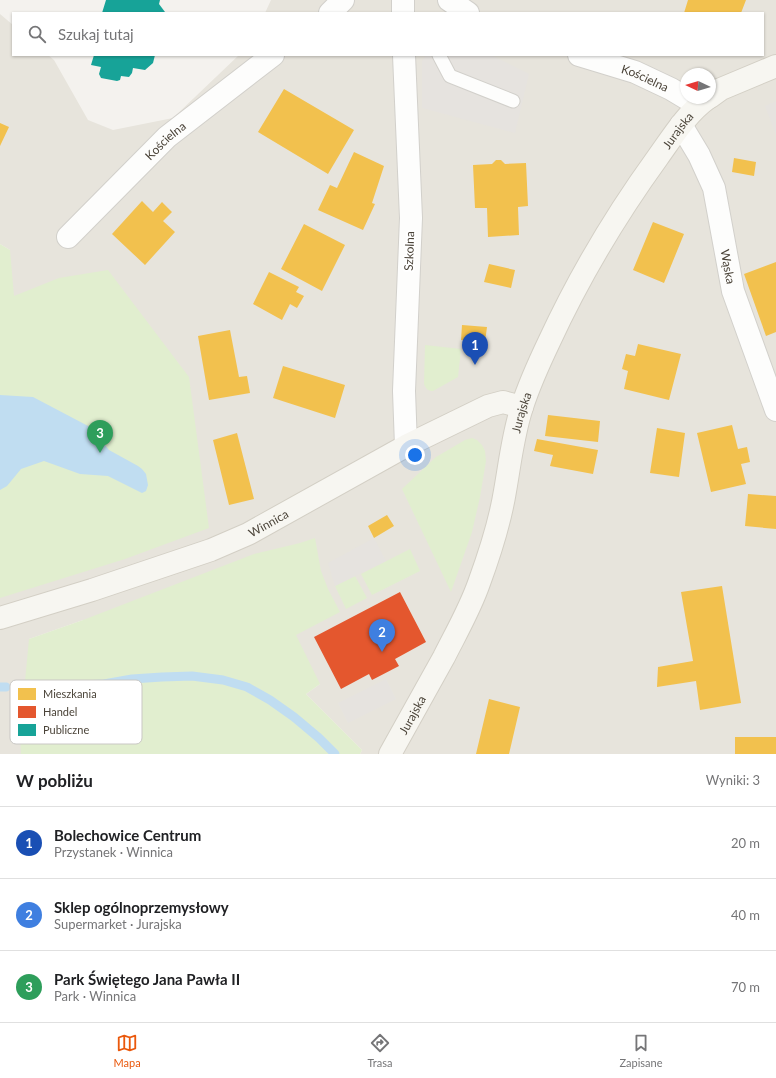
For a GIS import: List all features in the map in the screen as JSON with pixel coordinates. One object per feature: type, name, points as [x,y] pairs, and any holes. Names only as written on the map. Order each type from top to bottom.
[{"type":"street","points":[[331,12],[343,0]]},
{"type":"street","points":[[403,0],[403,12]]},
{"type":"street","points":[[449,0],[467,12]]},
{"type":"street","name":"Kościelna","points":[[68,238],[167,137],[272,56]]},
{"type":"street","name":"Szkolna","points":[[404,56],[411,218],[404,391],[406,446]]},
{"type":"street","name":"Kościelna","points":[[582,56],[635,72],[680,92]]},
{"type":"street","name":"Jurajska","points":[[716,91],[776,66]]},
{"type":"street","name":"Jurajska","points":[[390,754],[459,628],[478,586],[492,545],[500,515],[515,432],[522,407],[556,327],[573,292],[618,215],[695,104]]},
{"type":"street","name":"Wąska","points":[[681,125],[699,155],[714,188],[734,292],[776,410]]},
{"type":"street","name":"Winnica","points":[[0,618],[92,590],[211,550],[248,534],[406,446],[488,406],[503,402],[522,407]]},
{"type":"lane","points":[[440,56],[450,76],[513,101]]},
{"type":"shaded area","points":[[271,0],[776,0],[776,754],[360,754],[362,750],[306,694],[320,684],[83,620],[29,639],[118,680],[10,680],[10,744],[142,744],[142,691],[278,754],[0,754],[0,303],[10,250],[0,244],[0,14],[12,24],[12,56],[49,56],[54,60],[88,120],[113,130],[173,118],[238,56],[764,56],[764,12],[265,12]]},
{"type":"shaded area","points":[[425,56],[493,56],[529,74],[515,133],[422,108],[422,61]]},
{"type":"shaded area","points":[[776,101],[776,135],[765,106]]},
{"type":"shaded area","points":[[374,538],[386,561],[335,586],[328,563]]},
{"type":"shaded area","points":[[386,679],[396,699],[348,723],[338,703]]},
{"type":"green space","points":[[0,244],[10,250],[14,296],[59,278],[108,270],[189,377],[209,528],[125,559],[0,598]]},
{"type":"green space","points":[[425,345],[461,349],[458,377],[433,391],[427,389],[424,384]]},
{"type":"green space","points":[[472,438],[477,440],[482,445],[485,451],[486,461],[472,532],[451,592],[402,489],[436,457],[465,440]]},
{"type":"green space","points":[[315,538],[321,571],[328,589],[340,612],[296,635],[320,684],[306,694],[362,750],[360,754],[21,754],[20,744],[142,744],[142,680],[25,680],[29,639],[83,620],[254,554]]},
{"type":"green space","points":[[410,549],[420,571],[372,595],[361,574]]},
{"type":"green space","points":[[355,576],[367,598],[346,609],[335,586]]},
{"type":"water","points":[[0,395],[33,397],[90,427],[109,450],[142,469],[146,474],[148,485],[146,491],[142,493],[108,476],[80,474],[44,461],[21,469],[7,486],[0,490]]},
{"type":"building: Mieszkania","points":[[688,0],[746,0],[741,12],[684,12]]},
{"type":"building: Mieszkania","points":[[284,89],[354,130],[328,174],[258,132]]},
{"type":"building: Mieszkania","points":[[0,123],[9,127],[0,146]]},
{"type":"building: Mieszkania","points":[[354,152],[384,166],[372,203],[375,204],[363,230],[318,210],[330,185],[337,188]]},
{"type":"building: Mieszkania","points":[[734,158],[756,162],[754,176],[732,172]]},
{"type":"building: Mieszkania","points":[[496,160],[501,160],[505,164],[526,163],[528,206],[518,207],[519,235],[488,237],[487,208],[475,208],[473,165],[492,164]]},
{"type":"building: Mieszkania","points":[[142,201],[153,212],[162,202],[172,212],[163,221],[175,232],[145,265],[112,234]]},
{"type":"building: Mieszkania","points":[[653,222],[684,234],[664,283],[633,270]]},
{"type":"building: Mieszkania","points":[[304,224],[345,245],[322,291],[281,269]]},
{"type":"building: Mieszkania","points":[[776,262],[776,332],[766,336],[744,274]]},
{"type":"building: Mieszkania","points":[[489,264],[515,270],[511,288],[484,282]]},
{"type":"building: Mieszkania","points":[[269,272],[299,287],[296,292],[304,296],[297,308],[290,304],[282,320],[253,304]]},
{"type":"building: Mieszkania","points":[[462,325],[487,327],[485,342],[461,340]]},
{"type":"building: Mieszkania","points":[[230,330],[239,377],[247,376],[250,393],[209,400],[198,336]]},
{"type":"building: Mieszkania","points":[[638,344],[681,354],[669,400],[624,389],[628,371],[622,369],[626,354],[635,356]]},
{"type":"building: Mieszkania","points":[[283,366],[345,385],[335,418],[273,398]]},
{"type":"building: Mieszkania","points":[[548,415],[600,421],[598,442],[545,436]]},
{"type":"building: Mieszkania","points":[[732,425],[738,449],[747,447],[750,462],[741,464],[746,484],[711,492],[697,433]]},
{"type":"building: Mieszkania","points":[[657,428],[685,433],[679,477],[650,473]]},
{"type":"building: Mieszkania","points":[[237,433],[254,499],[229,505],[213,440]]},
{"type":"building: Mieszkania","points":[[537,439],[598,450],[593,474],[550,466],[553,455],[534,451]]},
{"type":"building: Mieszkania","points":[[748,494],[776,496],[776,529],[745,526]]},
{"type":"building: Mieszkania","points":[[387,515],[394,526],[374,538],[368,526]]},
{"type":"building: Mieszkania","points":[[722,586],[741,703],[700,710],[696,681],[657,687],[658,667],[693,661],[681,592]]},
{"type":"building: Mieszkania","points":[[489,699],[520,707],[509,754],[476,754]]},
{"type":"building: Mieszkania","points":[[735,737],[776,737],[776,754],[735,754]]},
{"type":"building: Handel","points":[[400,592],[426,642],[395,659],[399,666],[372,680],[369,674],[341,689],[314,637]]},
{"type":"building: Publiczne","points":[[106,0],[160,0],[159,4],[165,12],[102,12]]},
{"type":"building: Publiczne","points":[[94,56],[155,56],[153,63],[145,70],[133,68],[129,77],[121,76],[120,80],[117,81],[101,78],[99,74],[101,67],[91,65]]},
{"type":"waterway","points":[[126,680],[192,676],[223,680],[247,687],[270,700],[294,717],[335,754]]},
{"type":"waterway","points":[[0,687],[6,687]]},
{"type":"place","name":"Bolechowice Centrum","points":[[475,365]]},
{"type":"place","name":"Park Świętego Jana Pawła II","points":[[100,453]]},
{"type":"place","name":"Sklep ogólnoprzemysłowy","points":[[382,652]]}]
